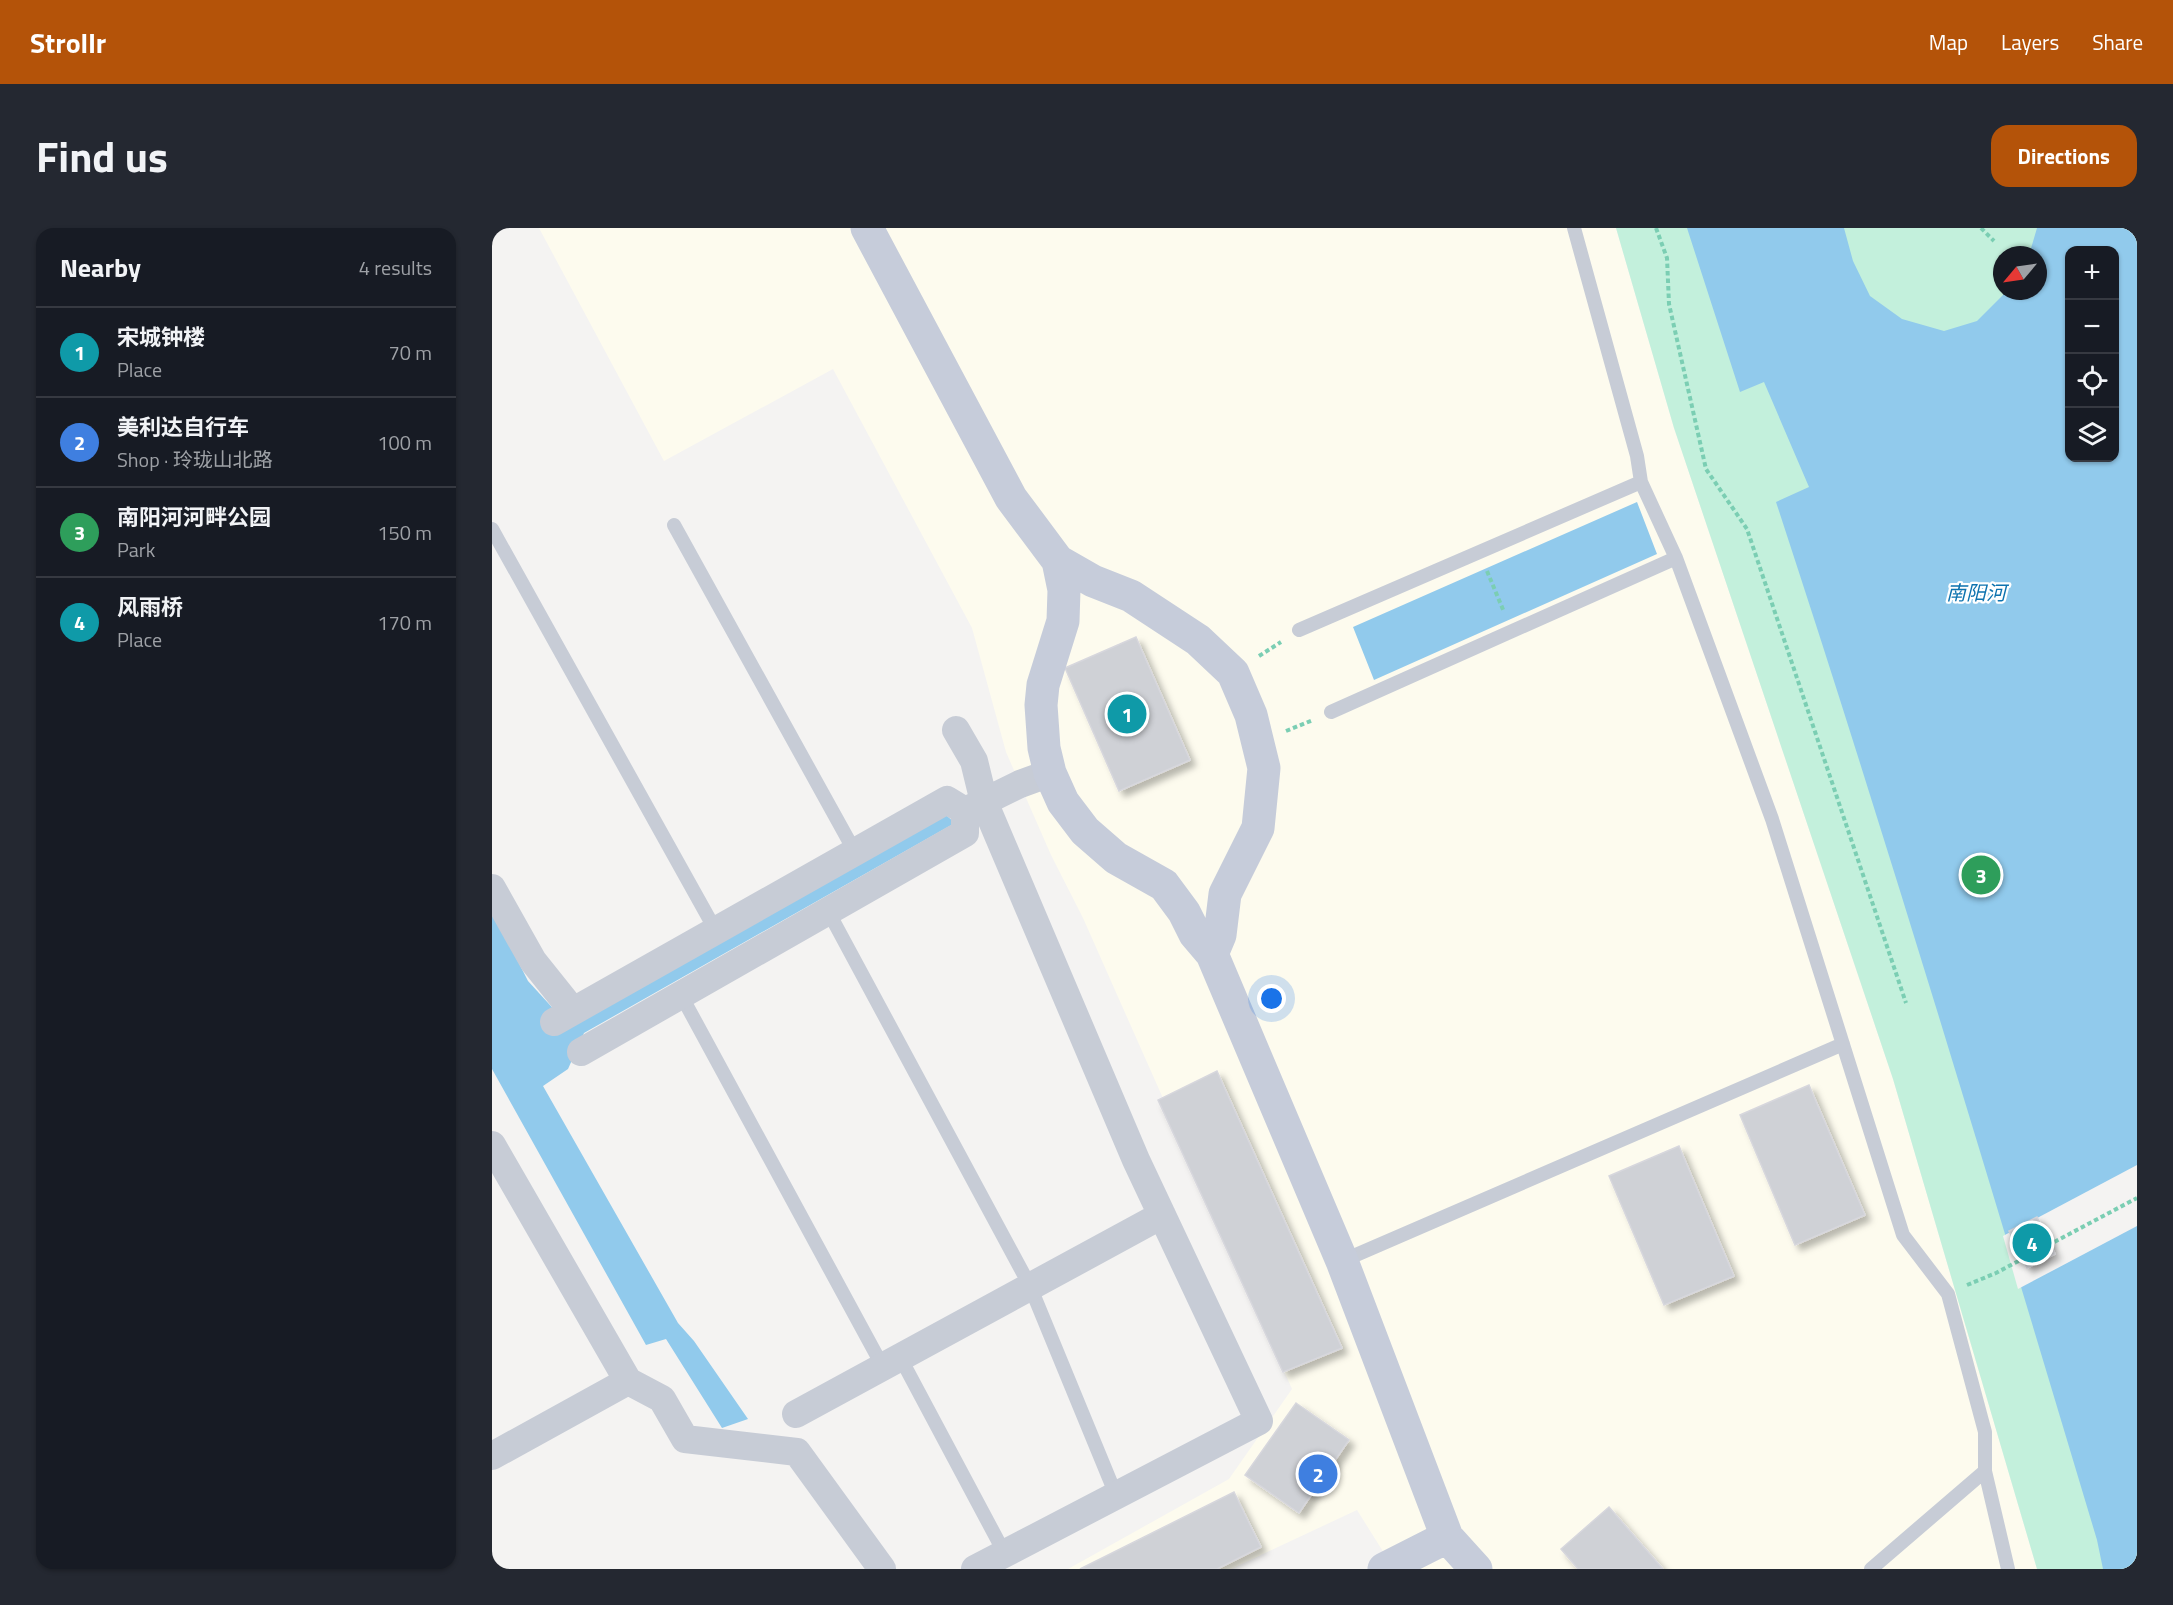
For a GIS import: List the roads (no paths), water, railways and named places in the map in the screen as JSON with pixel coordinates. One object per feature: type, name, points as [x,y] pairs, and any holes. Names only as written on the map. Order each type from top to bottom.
[{"type":"street","points":[[867,228],[1011,498],[1058,561],[1093,581],[1131,596],[1198,640],[1233,673],[1251,715],[1264,768],[1258,828],[1226,894],[1221,935],[1212,954]]},
{"type":"street","points":[[1058,561],[1064,590],[1063,621],[1043,686],[1041,705],[1044,748],[1050,773],[1063,802],[1085,831],[1116,858],[1164,885],[1184,912],[1195,934],[1212,954],[1342,1261],[1447,1537],[1476,1569]]},
{"type":"street","points":[[581,1052],[965,833],[974,806],[974,761],[956,730]]},
{"type":"street","points":[[492,888],[564,1017],[947,800],[974,806],[1020,784],[1050,773]]},
{"type":"street","points":[[974,806],[1136,1160],[1259,1421],[975,1569]]},
{"type":"street","points":[[492,1145],[628,1381],[662,1399],[685,1439],[797,1452],[882,1569]]},
{"type":"street","points":[[796,1414],[1162,1215]]},
{"type":"street","points":[[492,1456],[628,1381]]},
{"type":"street","points":[[1384,1569],[1447,1537]]},
{"type":"lane","points":[[1574,228],[1637,456],[1641,482],[1676,558],[1772,819],[1903,1234],[1948,1294],[1985,1432],[1985,1472],[2008,1569]]},
{"type":"lane","points":[[1299,630],[1641,482]]},
{"type":"lane","points":[[674,525],[855,852]]},
{"type":"lane","points":[[492,529],[716,931]]},
{"type":"lane","points":[[1331,712],[1676,558]]},
{"type":"lane","points":[[828,911],[1030,1286],[1116,1496]]},
{"type":"lane","points":[[681,995],[891,1362],[1005,1554]]},
{"type":"lane","points":[[1342,1261],[1843,1044]]},
{"type":"lane","points":[[1871,1569],[1985,1472]]},
{"type":"water","name":"南阳河","points":[[1687,228],[1844,228],[1853,261],[1870,296],[1902,319],[1944,331],[1977,321],[1998,300],[2047,300],[2047,246],[2032,246],[2037,228],[2137,228],[2137,1569],[2103,1569],[2097,1540],[1940,1020],[1776,502],[1809,487],[1764,382],[1740,392]]},
{"type":"water","points":[[1637,502],[1657,554],[1374,680],[1353,627]]},
{"type":"water","points":[[946,815],[955,823],[584,1033],[568,1069],[543,1086],[678,1323],[694,1341],[748,1419],[722,1428],[666,1339],[646,1345],[492,1069],[492,910],[528,981],[570,1027]]},
{"type":"place","name":"宋城钟楼","points":[[1127,714]]},
{"type":"place","name":"南阳河河畔公园","points":[[1981,875]]},
{"type":"place","name":"风雨桥","points":[[2032,1243]]},
{"type":"place","name":"美利达自行车","points":[[1318,1474]]}]
